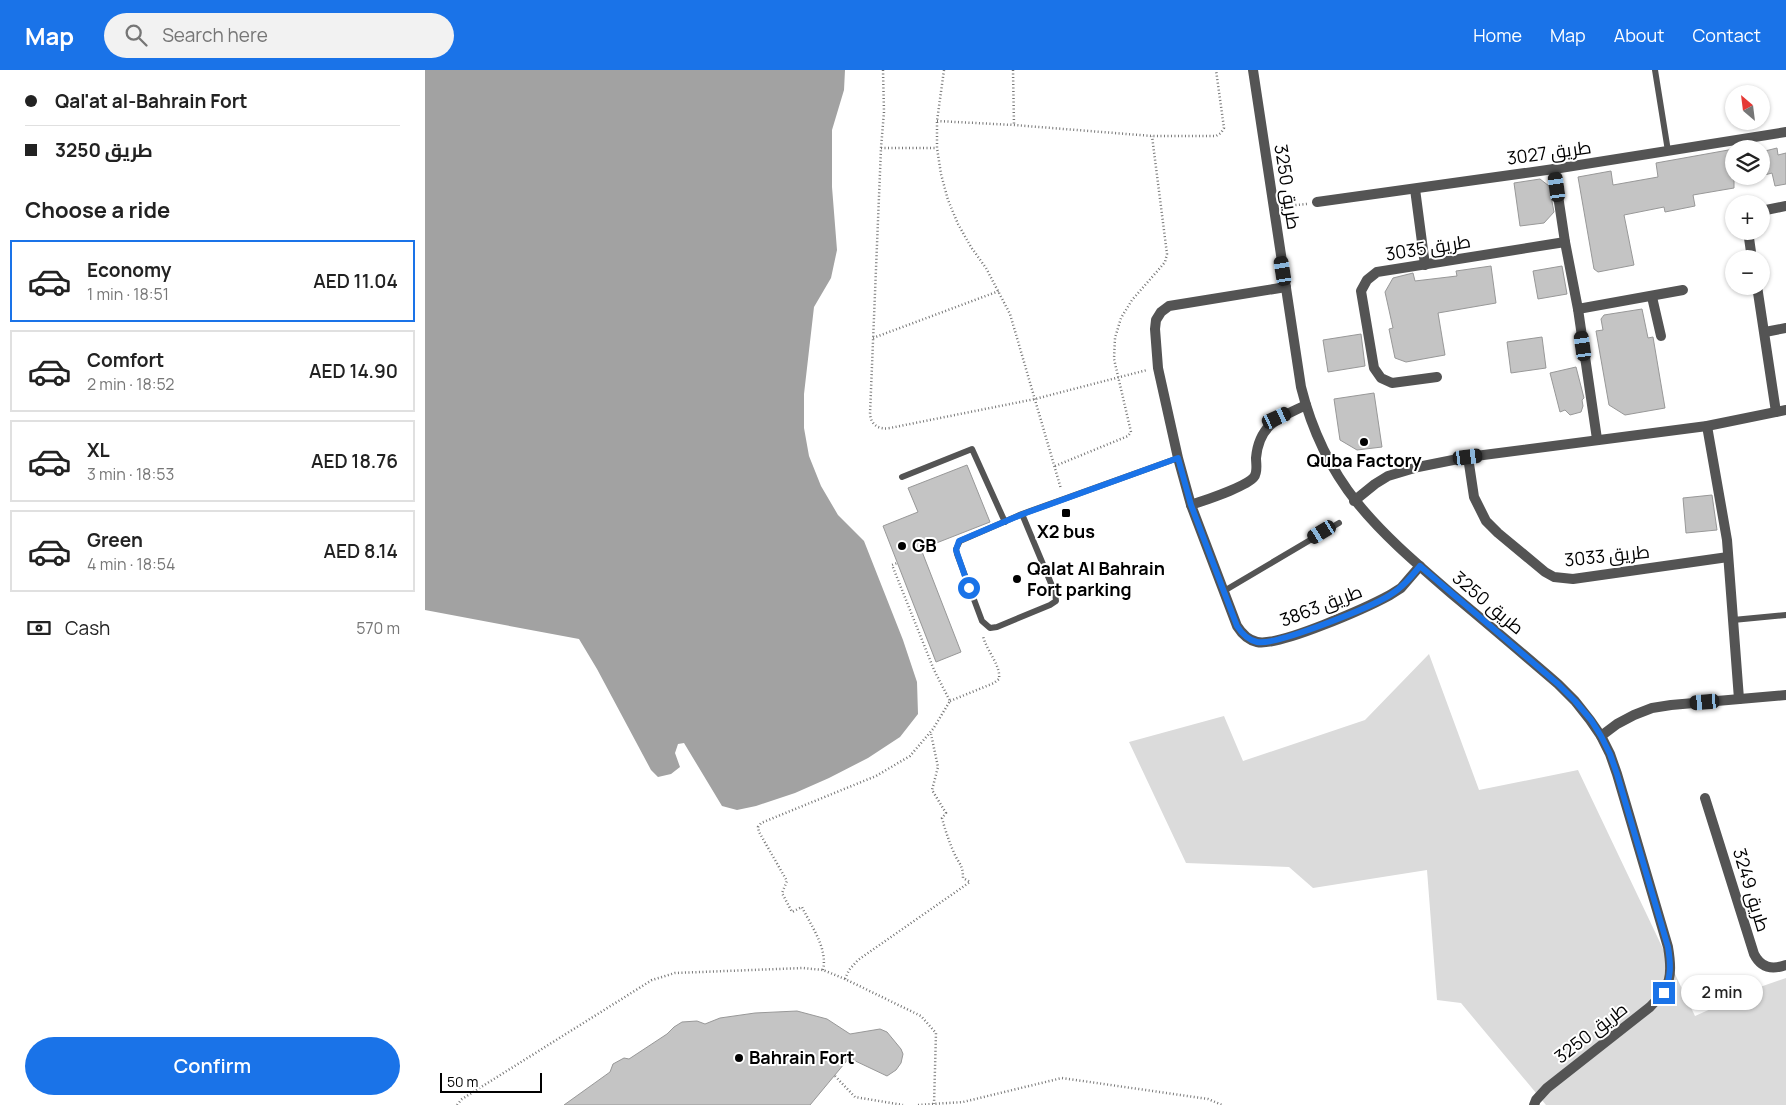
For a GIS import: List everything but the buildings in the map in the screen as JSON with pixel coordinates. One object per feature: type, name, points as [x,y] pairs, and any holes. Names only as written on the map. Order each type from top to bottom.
[{"type":"street","name":"طريق 3250","points":[[1253,70],[1301,387],[1318,439],[1328,460],[1354,501],[1386,535],[1558,684],[1575,701],[1601,736],[1617,774],[1668,947],[1671,964],[1670,978],[1664,993],[1650,1007],[1547,1088],[1534,1105]]},
{"type":"street","name":"طريق 3027","points":[[1317,202],[1554,169],[1786,132]]},
{"type":"street","points":[[1554,169],[1565,242],[1578,308],[1597,439]]},
{"type":"street","points":[[1415,189],[1425,265]]},
{"type":"street","points":[[1770,209],[1786,206]]},
{"type":"street","name":"طريق 3035","points":[[1437,377],[1392,383],[1381,378],[1374,368],[1361,291],[1367,280],[1377,272],[1565,242]]},
{"type":"street","name":"طريق 3863","points":[[1286,287],[1169,306],[1161,312],[1156,320],[1155,329],[1159,368],[1178,458],[1191,505],[1237,626],[1242,634],[1249,639],[1267,643],[1309,630],[1376,603],[1401,588],[1420,566]]},
{"type":"street","points":[[1578,308],[1652,297],[1683,290]]},
{"type":"street","points":[[1354,501],[1375,484],[1400,471],[1468,457],[1707,426],[1781,411],[1759,295]]},
{"type":"street","points":[[1652,297],[1661,336]]},
{"type":"street","points":[[1765,332],[1786,328]]},
{"type":"street","points":[[1191,505],[1249,482],[1256,474],[1258,442],[1265,430],[1277,418],[1306,405]]},
{"type":"street","points":[[1707,426],[1727,540],[1739,699]]},
{"type":"street","name":"طريق 3033","points":[[1468,457],[1475,497],[1479,509],[1487,521],[1505,539],[1554,577],[1573,579],[1728,557]]},
{"type":"street","points":[[1601,736],[1617,724],[1652,708],[1786,695]]},
{"type":"street","name":"طريق 3249","points":[[1705,798],[1754,954],[1763,966],[1771,968],[1786,965]]},
{"type":"lane","points":[[1655,70],[1668,151]]},
{"type":"lane","points":[[902,476],[972,450],[1005,522]]},
{"type":"lane","points":[[1023,514],[1055,593],[1056,601],[1051,605],[997,627],[990,628],[984,624],[956,550],[959,541],[1023,514],[1178,458]]},
{"type":"lane","points":[[1224,591],[1339,523]]},
{"type":"lane","points":[[1733,620],[1786,615]]},
{"type":"path","points":[[883,70],[885,93],[870,414],[873,422],[880,428],[890,428],[1035,398],[1159,368]]},
{"type":"path","points":[[944,70],[937,121],[937,148],[948,200],[958,224],[999,291],[1010,314],[1065,500]]},
{"type":"path","points":[[1013,70],[1014,125]]},
{"type":"path","points":[[937,121],[1152,136],[1216,136],[1224,128],[1216,70]]},
{"type":"path","points":[[1055,466],[1128,436],[1131,429],[1114,359],[1115,338],[1121,318],[1132,300],[1165,262],[1167,254],[1152,136]]},
{"type":"path","points":[[881,148],[937,148]]},
{"type":"path","points":[[1274,208],[1317,202]]},
{"type":"path","points":[[873,338],[999,291]]},
{"type":"path","points":[[897,563],[892,565],[934,670],[950,701]]},
{"type":"path","points":[[823,970],[824,958],[822,948],[802,907],[792,912],[782,893],[787,881],[758,827],[761,824],[893,767],[910,756],[931,732],[950,701],[994,683],[999,679],[999,673],[983,638],[984,624]]},
{"type":"path","points":[[845,979],[849,970],[858,960],[970,882],[963,878],[963,868],[946,832],[943,818],[946,813],[932,790],[938,767],[931,732]]},
{"type":"path","points":[[457,1105],[462,1099],[652,980],[675,973],[803,968],[823,970],[921,1016],[936,1033],[934,1104]]},
{"type":"path","points":[[835,1076],[855,1097],[903,1105]]},
{"type":"path","points":[[918,1105],[963,1102],[1062,1078],[1208,1099],[1222,1105]]},
{"type":"shaded area","points":[[425,70],[845,70],[844,90],[832,130],[832,187],[837,250],[831,278],[814,307],[804,394],[804,428],[809,456],[821,486],[838,515],[864,541],[903,640],[917,682],[918,714],[900,737],[868,758],[795,793],[756,806],[737,810],[722,806],[684,743],[678,744],[675,753],[680,767],[671,774],[658,777],[651,770],[579,639],[425,610]]},
{"type":"shaded area","points":[[1429,654],[1479,790],[1578,770],[1695,1016],[1760,987],[1786,978],[1786,1105],[1546,1105],[1461,1003],[1437,1000],[1427,870],[1313,888],[1289,867],[1186,863],[1129,742],[1224,716],[1243,761],[1365,720]]},
{"type":"place","name":"Quba Factory","points":[[1364,442]]},
{"type":"place","name":"X2 bus","points":[[1066,513]]},
{"type":"place","name":"GB","points":[[902,546]]},
{"type":"place","name":"Qalat Al Bahrain Fort parking","points":[[1017,579]]},
{"type":"place","name":"Bahrain Fort","points":[[739,1058]]},
{"type":"route","points":[[969,588],[956,550],[959,541],[1023,514],[1178,458],[1191,505],[1237,626],[1242,634],[1249,639],[1267,643],[1275,641],[1309,630],[1376,603],[1401,588],[1420,566],[1558,684],[1591,720],[1601,736],[1617,774],[1668,947],[1671,964],[1670,978],[1664,993]]}]
